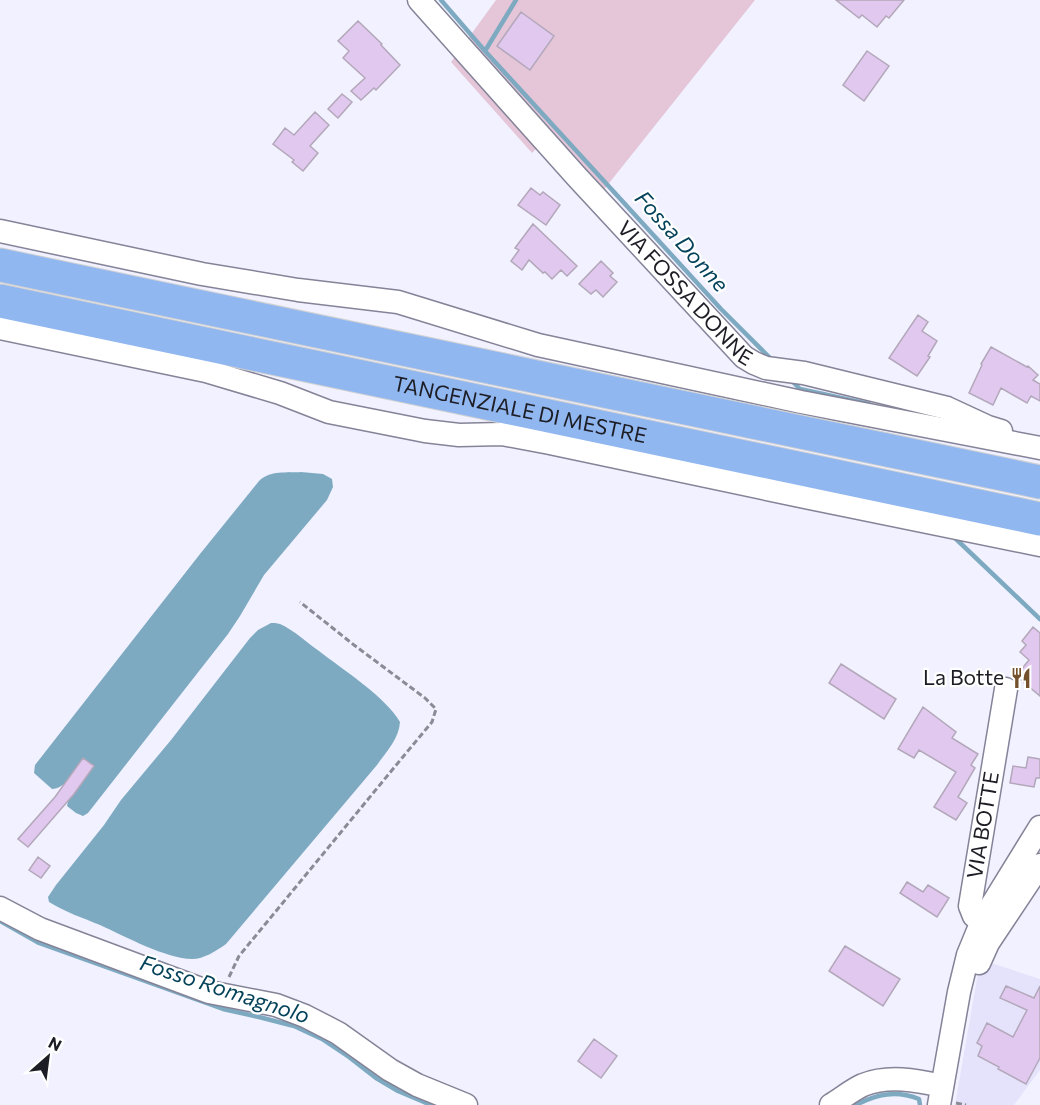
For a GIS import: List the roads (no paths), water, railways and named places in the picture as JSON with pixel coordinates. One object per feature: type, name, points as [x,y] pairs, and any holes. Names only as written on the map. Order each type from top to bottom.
[{"type":"highway","name":"TANGENZIALE DI MESTRE","points":[[0,265],[1040,482]]},
{"type":"highway","name":"TANGENZIALE DI MESTRE","points":[[0,301],[1040,519]]},
{"type":"street","name":"VIA FOSSA DONNE","points":[[419,0],[577,177],[744,357],[766,368],[804,373],[947,408],[988,428],[1040,439]]},
{"type":"street","points":[[0,231],[202,274],[298,290],[398,302],[538,345],[801,402],[1040,448]]},
{"type":"street","points":[[0,328],[206,371],[280,393],[329,412],[425,431],[459,435],[502,435],[550,443],[1040,544]]},
{"type":"street","name":"VIA BOTTE","points":[[982,921],[974,916],[970,906],[1006,689]]},
{"type":"street","name":"VIA BOTTE","points":[[831,1105],[861,1086],[894,1079],[917,1081],[940,1096],[964,968],[972,945],[982,921],[1040,827]]},
{"type":"street","points":[[964,968],[978,965],[988,943],[1040,865]]},
{"type":"street","points":[[0,908],[40,929],[209,992],[276,1005],[305,1016],[338,1033],[390,1070],[417,1085],[466,1105]]},
{"type":"waterway","name":"Fossa Donne","points":[[441,0],[721,309],[772,360]]},
{"type":"waterway","points":[[485,51],[516,0]]},
{"type":"waterway","name":"Fossa Donne","points":[[790,379],[800,389],[869,404]]},
{"type":"waterway","name":"Fossa Donne","points":[[955,538],[1040,619]]},
{"type":"waterway","name":"Fosso Romagnolo","points":[[0,921],[39,943],[223,1009],[294,1026],[322,1039],[398,1091],[431,1105]]},
{"type":"waterway","name":"Fosso Romagnolo","points":[[856,1105],[887,1094],[911,1096],[919,1099],[920,1105]]},
{"type":"place","name":"La Botte","points":[[1021,678]]}]
